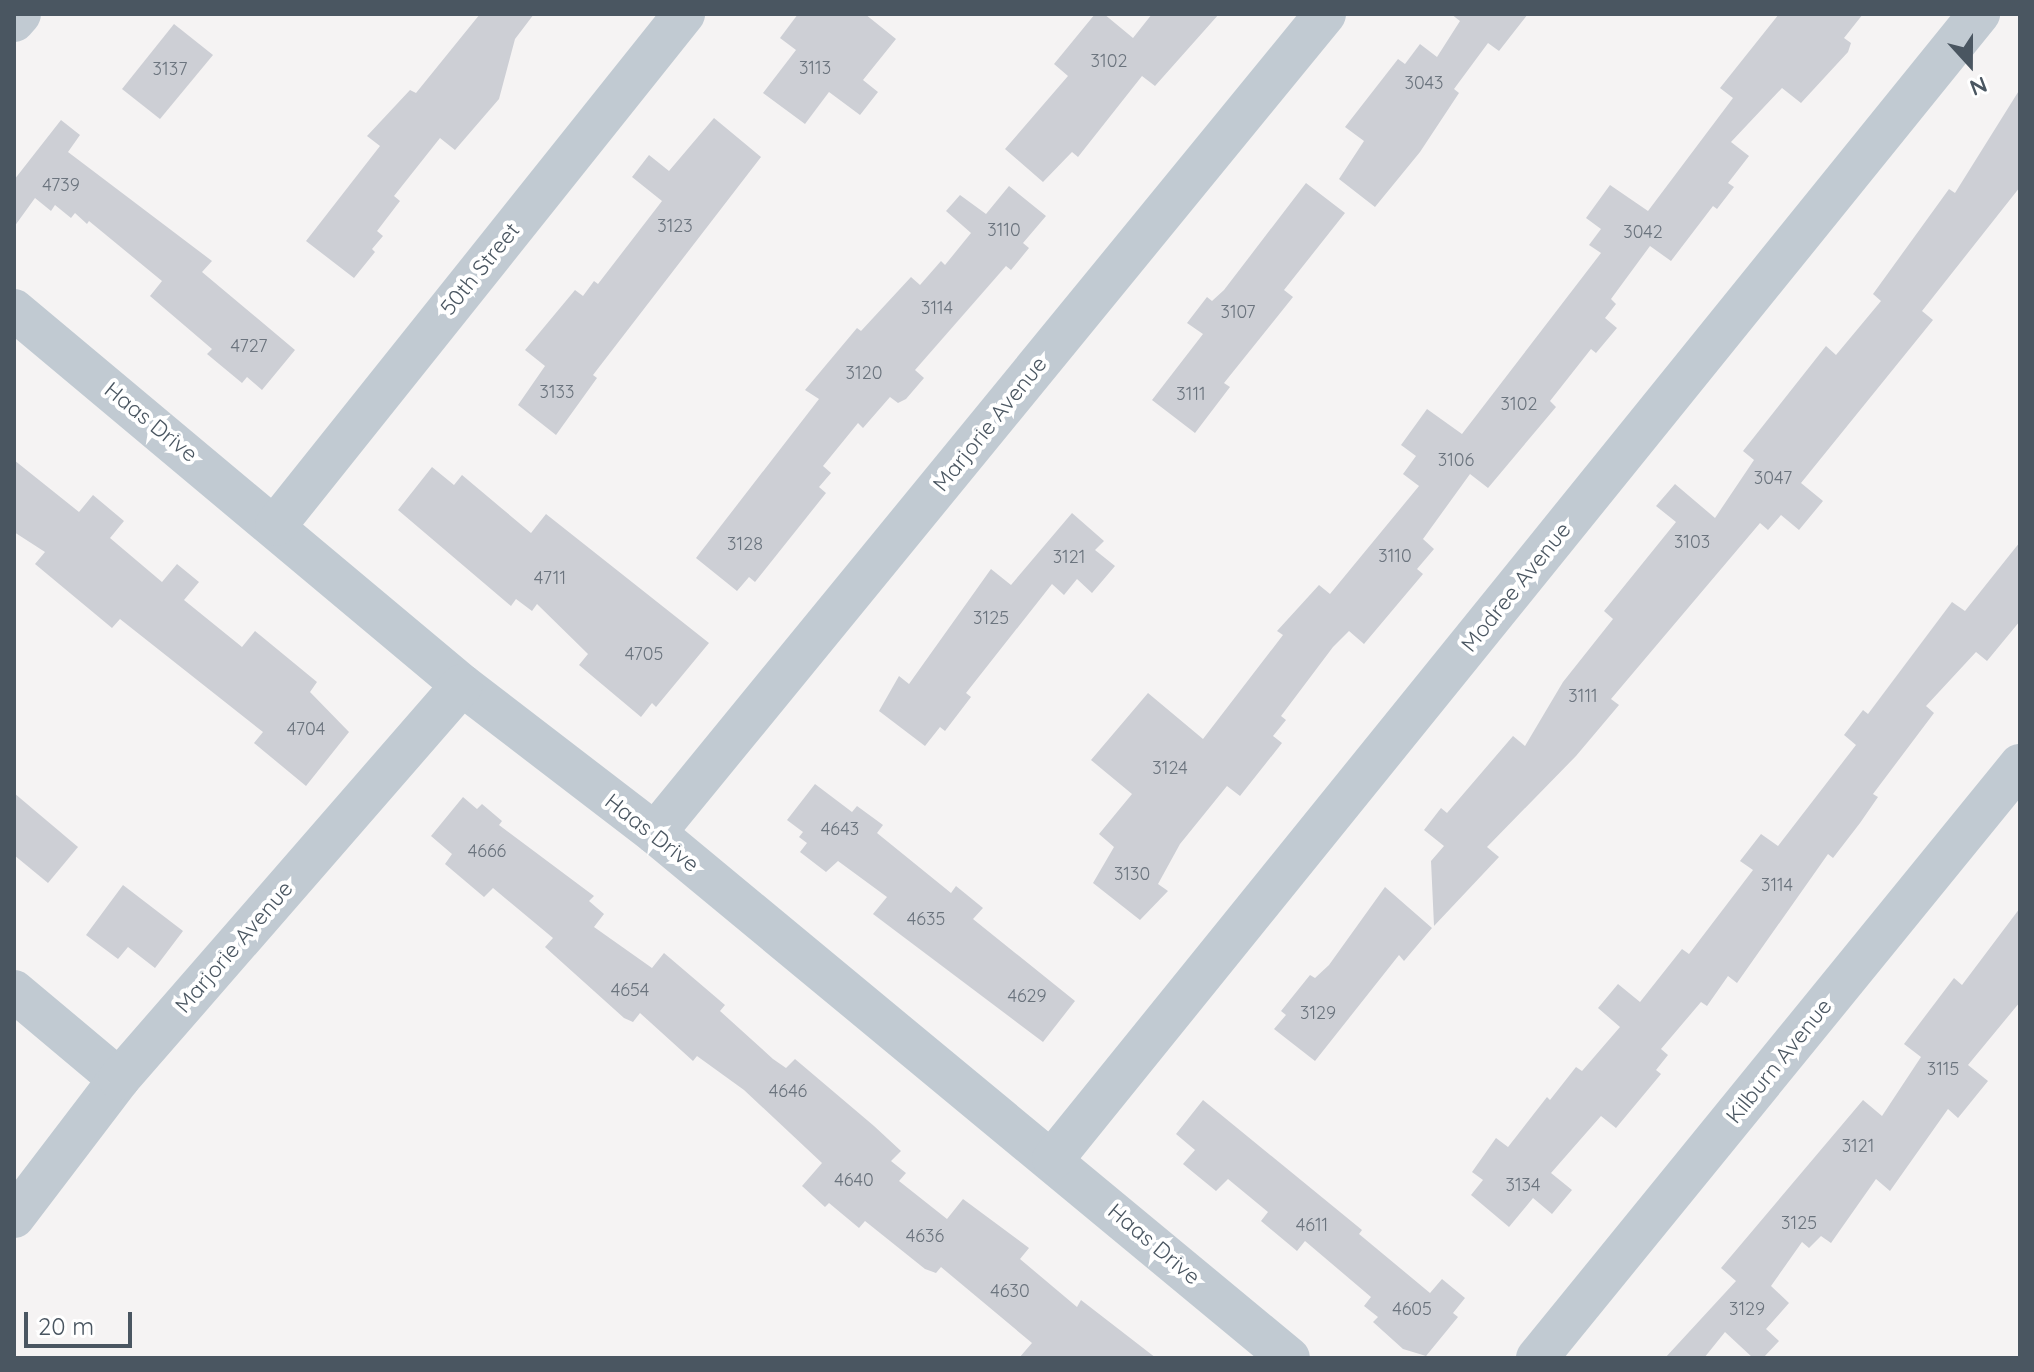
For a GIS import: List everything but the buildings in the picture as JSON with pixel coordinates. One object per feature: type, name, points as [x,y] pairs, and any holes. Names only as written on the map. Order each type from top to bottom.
[{"type":"street","points":[[14,21],[20,14]]},
{"type":"street","name":"50th Street","points":[[276,525],[684,14]]},
{"type":"street","name":"Marjorie Avenue","points":[[655,833],[1325,14]]},
{"type":"street","name":"Modree Avenue","points":[[1053,1159],[1979,14]]},
{"type":"street","name":"Haas Drive","points":[[14,310],[276,525],[462,685],[655,833],[1053,1159],[1289,1358]]},
{"type":"street","name":"Marjorie Avenue","points":[[14,1217],[119,1079],[462,685]]},
{"type":"street","name":"Kilburn Avenue","points":[[1537,1358],[2020,765]]},
{"type":"street","points":[[14,991],[119,1079]]}]
